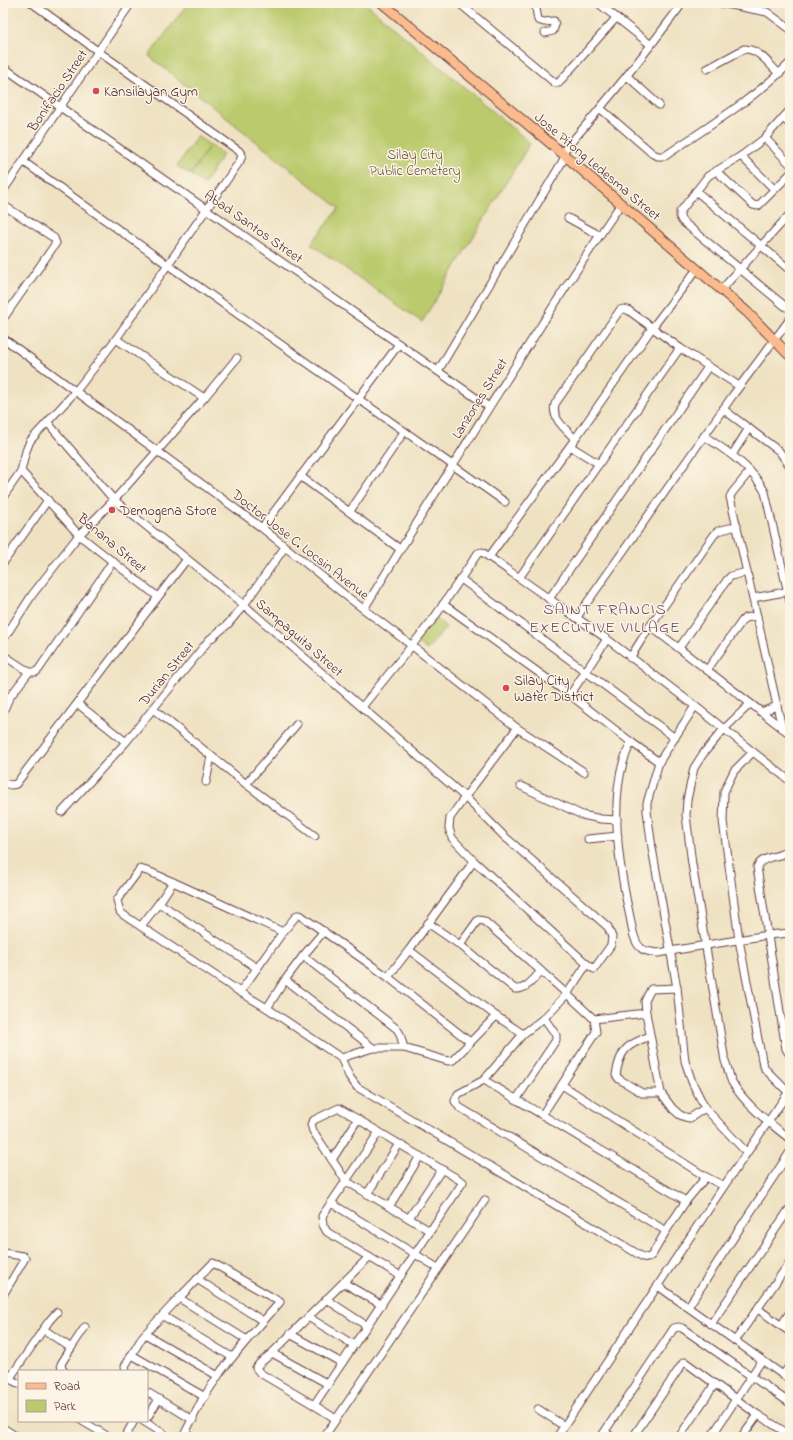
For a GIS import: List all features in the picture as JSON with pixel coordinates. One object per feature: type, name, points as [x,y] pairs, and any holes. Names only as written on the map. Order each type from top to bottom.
[{"type":"main road","name":"Jose Pitong Ledesma Street","points":[[382,3],[564,155],[747,312],[790,356]]},
{"type":"street","points":[[3,497],[20,471],[30,441],[76,391],[116,339],[207,209],[242,155],[239,151],[32,3]]},
{"type":"street","name":"Bonifacio Street","points":[[3,191],[131,3]]},
{"type":"street","points":[[459,3],[555,83],[561,80],[616,18]]},
{"type":"street","points":[[535,3],[538,20],[544,22],[554,21],[555,25],[552,31],[545,33]]},
{"type":"street","points":[[598,3],[651,45]]},
{"type":"street","points":[[438,371],[564,155],[651,45],[681,3]]},
{"type":"street","points":[[723,3],[768,12],[790,29]]},
{"type":"street","points":[[707,69],[744,49],[749,48],[755,51],[779,74]]},
{"type":"street","points":[[601,109],[653,154],[665,156],[731,112],[779,74],[790,63]]},
{"type":"street","name":"Abad Santos Street","points":[[3,67],[61,106],[489,407]]},
{"type":"street","points":[[626,76],[658,104]]},
{"type":"street","points":[[786,307],[682,221],[680,212],[708,176],[765,138],[790,110]]},
{"type":"street","points":[[783,118],[790,124]]},
{"type":"street","points":[[765,138],[790,164]]},
{"type":"street","points":[[740,156],[774,189]]},
{"type":"street","points":[[24,162],[505,502]]},
{"type":"street","points":[[716,171],[753,205],[758,206],[790,174]]},
{"type":"street","points":[[696,191],[790,270]]},
{"type":"street","name":"Lanzones Street","points":[[364,609],[400,549],[598,235],[621,204]]},
{"type":"street","points":[[3,205],[54,238],[56,243],[3,319]]},
{"type":"street","points":[[721,290],[790,214]]},
{"type":"street","points":[[568,218],[598,235]]},
{"type":"street","points":[[489,557],[575,439],[652,328],[697,269]]},
{"type":"street","points":[[575,439],[556,418],[554,409],[555,404],[620,310],[628,310],[680,348],[739,386]]},
{"type":"street","points":[[577,617],[739,386],[790,319]]},
{"type":"street","name":"Doctor Jose C. Locsin Avenue","points":[[3,338],[156,452],[262,528],[517,728],[584,772]]},
{"type":"street","points":[[116,339],[204,398]]},
{"type":"street","points":[[262,528],[399,344]]},
{"type":"street","points":[[519,578],[680,348]]},
{"type":"street","points":[[3,640],[32,595],[79,535],[114,500],[204,398],[237,358]]},
{"type":"street","points":[[549,599],[708,367]]},
{"type":"street","points":[[723,409],[779,451],[790,466]]},
{"type":"street","name":"Sampaguita Street","points":[[48,423],[114,500],[244,605],[465,797],[504,836],[608,927],[612,937],[611,945],[594,969],[587,964]]},
{"type":"street","points":[[732,455],[749,428]]},
{"type":"street","points":[[350,511],[404,432]]},
{"type":"street","points":[[704,436],[732,455],[750,472],[765,492],[789,591],[790,602]]},
{"type":"street","points":[[570,446],[599,464]]},
{"type":"street","name":"Banana Street","points":[[20,471],[79,535],[158,597]]},
{"type":"street","points":[[750,472],[730,497],[782,728]]},
{"type":"street","points":[[300,476],[350,511],[400,549]]},
{"type":"street","points":[[3,563],[48,500]]},
{"type":"street","points":[[630,658],[650,626],[714,535],[718,531],[737,526]]},
{"type":"street","name":"Durian Street","points":[[62,812],[126,742],[208,640],[228,624],[244,605],[285,547]]},
{"type":"street","points":[[362,707],[411,644],[434,618],[478,553],[482,552],[607,639],[790,781]]},
{"type":"street","points":[[3,783],[11,785],[16,784],[188,559]]},
{"type":"street","points":[[3,655],[29,672],[36,672],[113,561]]},
{"type":"street","points":[[678,648],[727,580],[731,576],[747,572]]},
{"type":"street","points":[[461,579],[586,670],[675,738]]},
{"type":"street","points":[[753,598],[789,591]]},
{"type":"street","points":[[443,604],[570,695],[659,762]]},
{"type":"street","points":[[707,670],[742,621],[745,618],[757,616]]},
{"type":"street","points":[[650,626],[790,734]]},
{"type":"street","points":[[570,695],[607,639]]},
{"type":"street","points":[[3,712],[9,698],[29,672]]},
{"type":"street","points":[[78,704],[126,742]]},
{"type":"street","points":[[750,704],[724,729],[703,754],[694,768],[687,800],[686,815],[692,864],[726,1061],[731,1080],[742,1097],[790,1139]]},
{"type":"street","points":[[695,706],[659,762],[647,803],[647,811],[654,862],[677,988],[685,1061],[692,1082],[706,1108],[747,1153]]},
{"type":"street","points":[[761,712],[777,706]]},
{"type":"street","points":[[153,709],[246,784],[315,836]]},
{"type":"street","points":[[246,784],[297,724]]},
{"type":"street","points":[[517,728],[450,818],[449,828],[452,838],[474,861],[587,964],[567,994],[544,1018],[523,1034],[484,1080],[458,1094],[455,1101],[459,1107],[666,1231]]},
{"type":"street","points":[[631,742],[623,763],[619,785],[617,820],[626,898],[636,941],[641,949],[658,953],[768,935],[790,933]]},
{"type":"street","points":[[559,1436],[564,1426],[724,1186],[789,1091],[770,1074],[763,1064],[739,940],[723,821],[724,792],[734,771],[753,752]]},
{"type":"street","points":[[206,782],[211,756]]},
{"type":"street","points":[[521,786],[582,815],[601,819],[617,820]]},
{"type":"street","points":[[588,839],[618,836]]},
{"type":"street","points":[[790,866],[789,850],[763,860],[757,867],[786,1049],[790,1055]]},
{"type":"street","points":[[388,977],[474,861]]},
{"type":"street","points":[[283,932],[173,882],[140,869],[117,900],[120,912],[341,1058],[349,1076],[357,1087],[643,1258],[648,1258],[652,1255],[686,1201],[706,1177]]},
{"type":"street","points":[[141,926],[173,882]]},
{"type":"street","points":[[159,903],[257,968]]},
{"type":"street","points":[[240,992],[283,932],[297,915],[300,915],[388,977],[470,1042]]},
{"type":"street","points":[[460,945],[478,920],[484,921],[594,1019],[596,1032],[542,1115]]},
{"type":"street","points":[[428,923],[460,945],[515,989],[520,990],[524,988],[541,971]]},
{"type":"street","points":[[267,1008],[284,980],[302,956],[324,931]]},
{"type":"street","points":[[409,950],[496,1016],[523,1034]]},
{"type":"street","points":[[302,956],[397,1029],[404,1048]]},
{"type":"street","points":[[284,980],[373,1048]]},
{"type":"street","points":[[677,988],[651,989],[645,1001],[661,1093],[673,1109],[685,1118],[690,1118],[706,1108]]},
{"type":"street","points":[[594,1019],[646,1013]]},
{"type":"street","points":[[341,1058],[373,1048],[404,1048],[448,1061],[453,1060],[496,1016]]},
{"type":"street","points":[[516,1100],[556,1040],[556,1035],[544,1018]]},
{"type":"street","points":[[650,1036],[633,1044],[622,1053],[616,1075],[618,1079],[642,1093],[661,1093]]},
{"type":"street","points":[[484,1080],[686,1201]]},
{"type":"street","points":[[562,1085],[706,1177],[724,1186]]},
{"type":"street","points":[[314,1405],[463,1182],[339,1108],[314,1120],[311,1124],[313,1131],[346,1182],[430,1231]]},
{"type":"street","points":[[332,1160],[358,1119]]},
{"type":"street","points":[[379,1132],[322,1216],[323,1225],[327,1232],[401,1276]]},
{"type":"street","points":[[367,1194],[399,1144]]},
{"type":"street","points":[[688,1307],[790,1152]]},
{"type":"street","points":[[389,1207],[420,1156]]},
{"type":"street","points":[[409,1218],[442,1169]]},
{"type":"street","points":[[324,1437],[485,1200]]},
{"type":"street","points":[[331,1203],[438,1268]]},
{"type":"street","points":[[711,1324],[790,1208]]},
{"type":"street","points":[[3,1253],[23,1256],[25,1258],[3,1295]]},
{"type":"street","points":[[336,1419],[260,1373],[256,1368],[370,1257]]},
{"type":"street","points":[[735,1341],[790,1262]]},
{"type":"street","points":[[126,1370],[126,1366],[145,1334],[213,1263],[280,1302],[232,1357],[218,1376],[205,1396],[183,1437]]},
{"type":"street","points":[[197,1279],[263,1321]]},
{"type":"street","points":[[344,1282],[382,1305]]},
{"type":"street","points":[[658,1286],[790,1380]]},
{"type":"street","points":[[179,1298],[247,1340]]},
{"type":"street","points":[[326,1299],[367,1326]]},
{"type":"street","points":[[758,1309],[790,1332]]},
{"type":"street","points":[[18,1383],[6,1377],[57,1312]]},
{"type":"street","points":[[781,1326],[790,1312]]},
{"type":"street","points":[[163,1316],[232,1357]]},
{"type":"street","points":[[308,1317],[354,1345]]},
{"type":"street","points":[[61,1370],[71,1348],[86,1327]]},
{"type":"street","points":[[612,1437],[603,1435],[674,1328],[678,1327],[682,1328],[790,1403]]},
{"type":"street","points":[[43,1329],[71,1348]]},
{"type":"street","points":[[145,1334],[218,1376]]},
{"type":"street","points":[[290,1334],[342,1363]]},
{"type":"street","points":[[272,1353],[328,1384]]},
{"type":"street","points":[[132,1355],[205,1396]]},
{"type":"street","points":[[711,1437],[762,1360]]},
{"type":"street","points":[[633,1437],[683,1363],[687,1363],[758,1415],[787,1433],[788,1437]]},
{"type":"street","points":[[783,1375],[790,1366]]},
{"type":"street","points":[[679,1437],[715,1384]]},
{"type":"street","points":[[148,1393],[193,1420]]},
{"type":"street","points":[[148,1416],[159,1399]]},
{"type":"street","points":[[538,1409],[564,1426]]},
{"type":"street","points":[[742,1437],[758,1415]]},
{"type":"street","points":[[84,1422],[109,1437]]},
{"type":"street","points":[[125,1437],[133,1422]]},
{"type":"street","points":[[148,1422],[169,1437]]},
{"type":"street","points":[[3,1428],[17,1437]]},
{"type":"green space","name":"Silay City Public Cemetery","points":[[188,3],[365,3],[530,143],[422,322],[311,244],[339,208],[149,56]]},
{"type":"green space","points":[[197,136],[210,145],[190,174],[177,166]]},
{"type":"green space","points":[[210,145],[223,154],[204,184],[191,175]]},
{"type":"green space","points":[[436,618],[446,627],[427,650],[416,641]]},
{"type":"place","name":"Kansilayan Gym","points":[[96,91]]},
{"type":"place","name":"Demogena Store","points":[[112,510]]},
{"type":"place","name":"Silay City Water District","points":[[506,688]]},
{"type":"district","name":"SAINT FRANCIS EXECUTIVE VILLAGE","points":[[605,617]]}]
